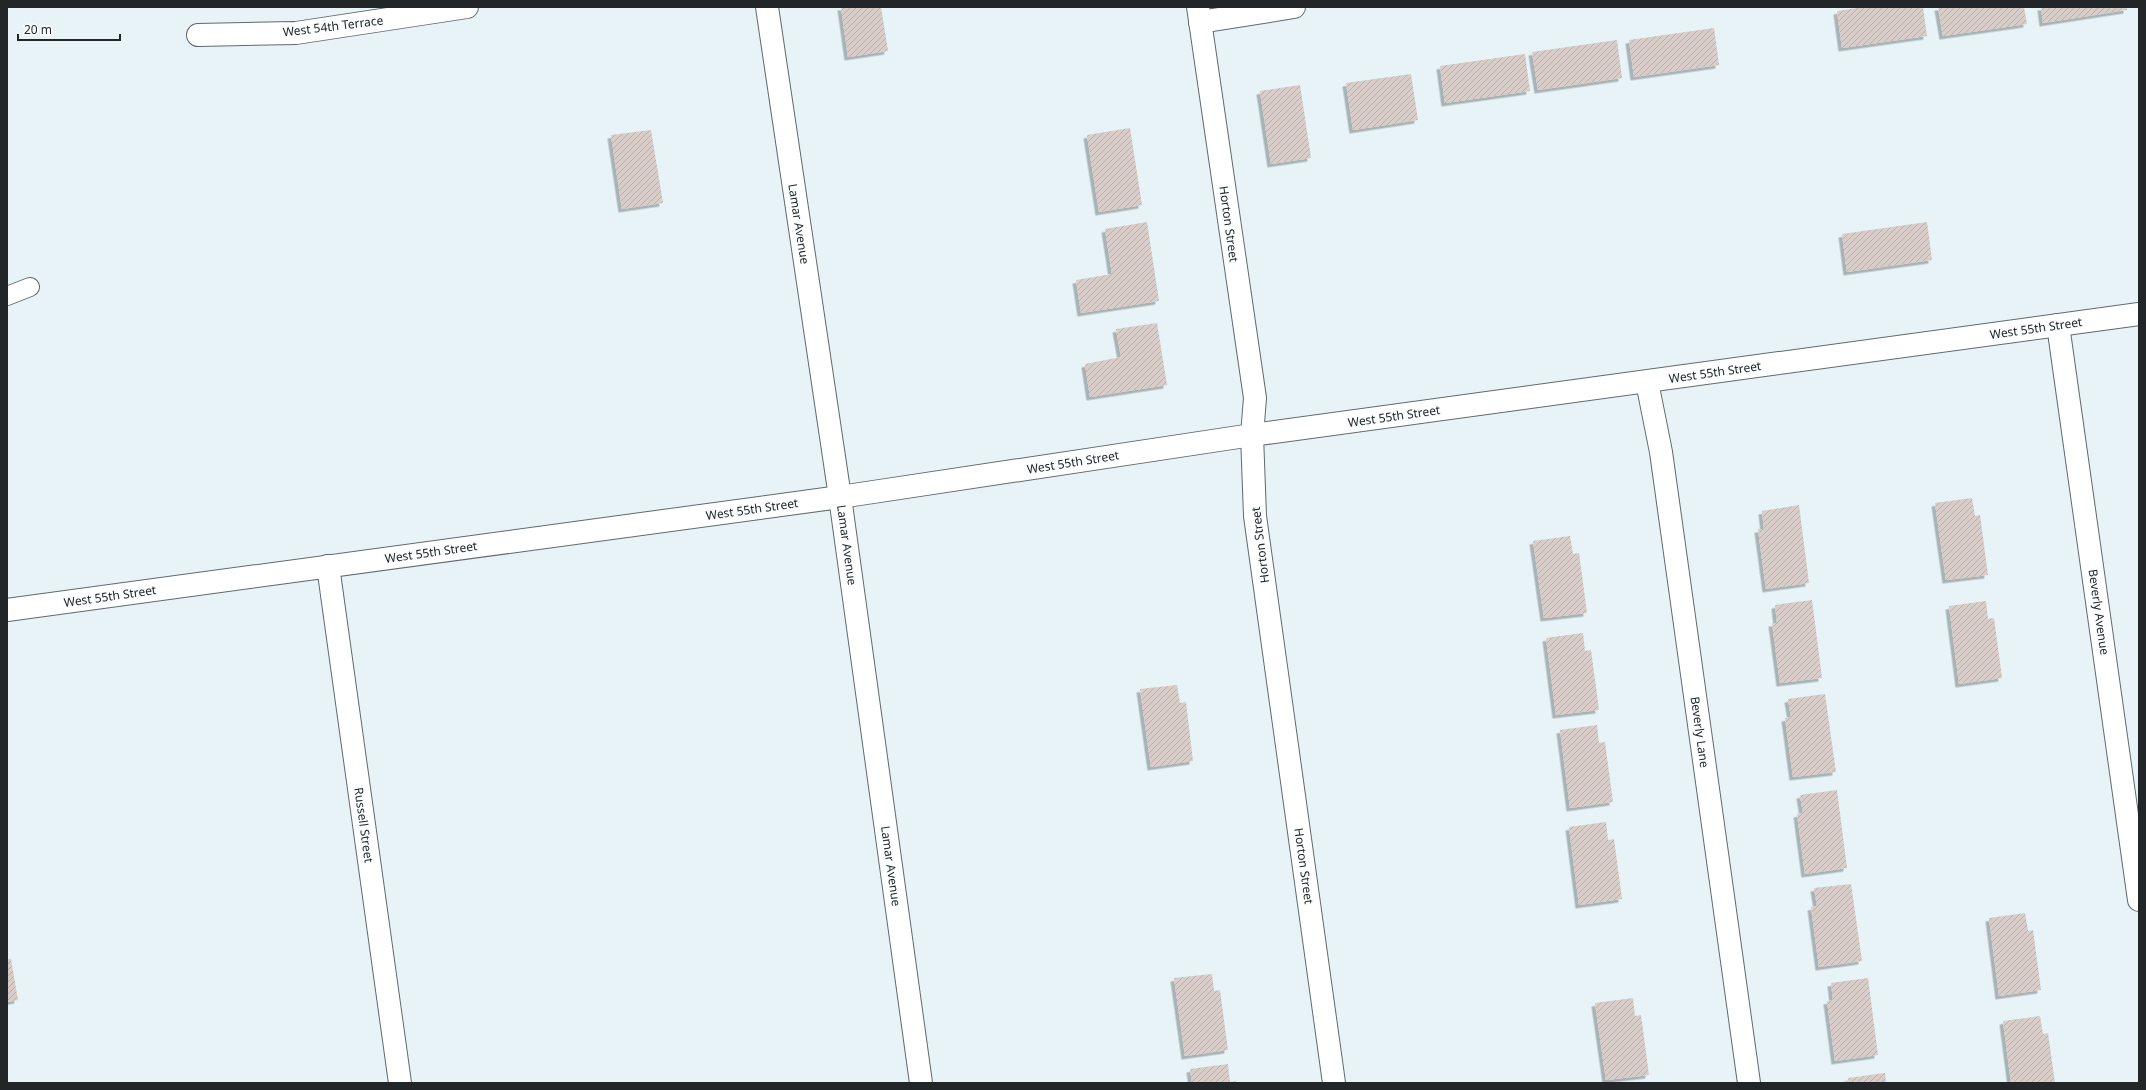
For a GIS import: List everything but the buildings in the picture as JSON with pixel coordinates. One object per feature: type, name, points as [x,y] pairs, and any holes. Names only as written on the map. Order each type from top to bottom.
[{"type":"street","name":"West 54th Terrace","points":[[198,34],[296,33],[467,7]]},
{"type":"street","name":"Lamar Avenue","points":[[767,7],[840,497],[920,1083]]},
{"type":"street","points":[[1199,14],[1294,7]]},
{"type":"street","name":"Horton Street","points":[[1199,14],[1255,398],[1252,435],[1255,516],[1334,1083]]},
{"type":"street","name":"West 55th Street","points":[[7,610],[840,497],[1252,435],[2139,314]]},
{"type":"street","name":"Beverly Avenue","points":[[2058,325],[2139,900]]},
{"type":"street","name":"Beverly Lane","points":[[1647,382],[1661,452],[1749,1083]]},
{"type":"street","name":"Russell Street","points":[[328,566],[400,1083]]},
{"type":"lane","points":[[7,296],[30,287]]}]
